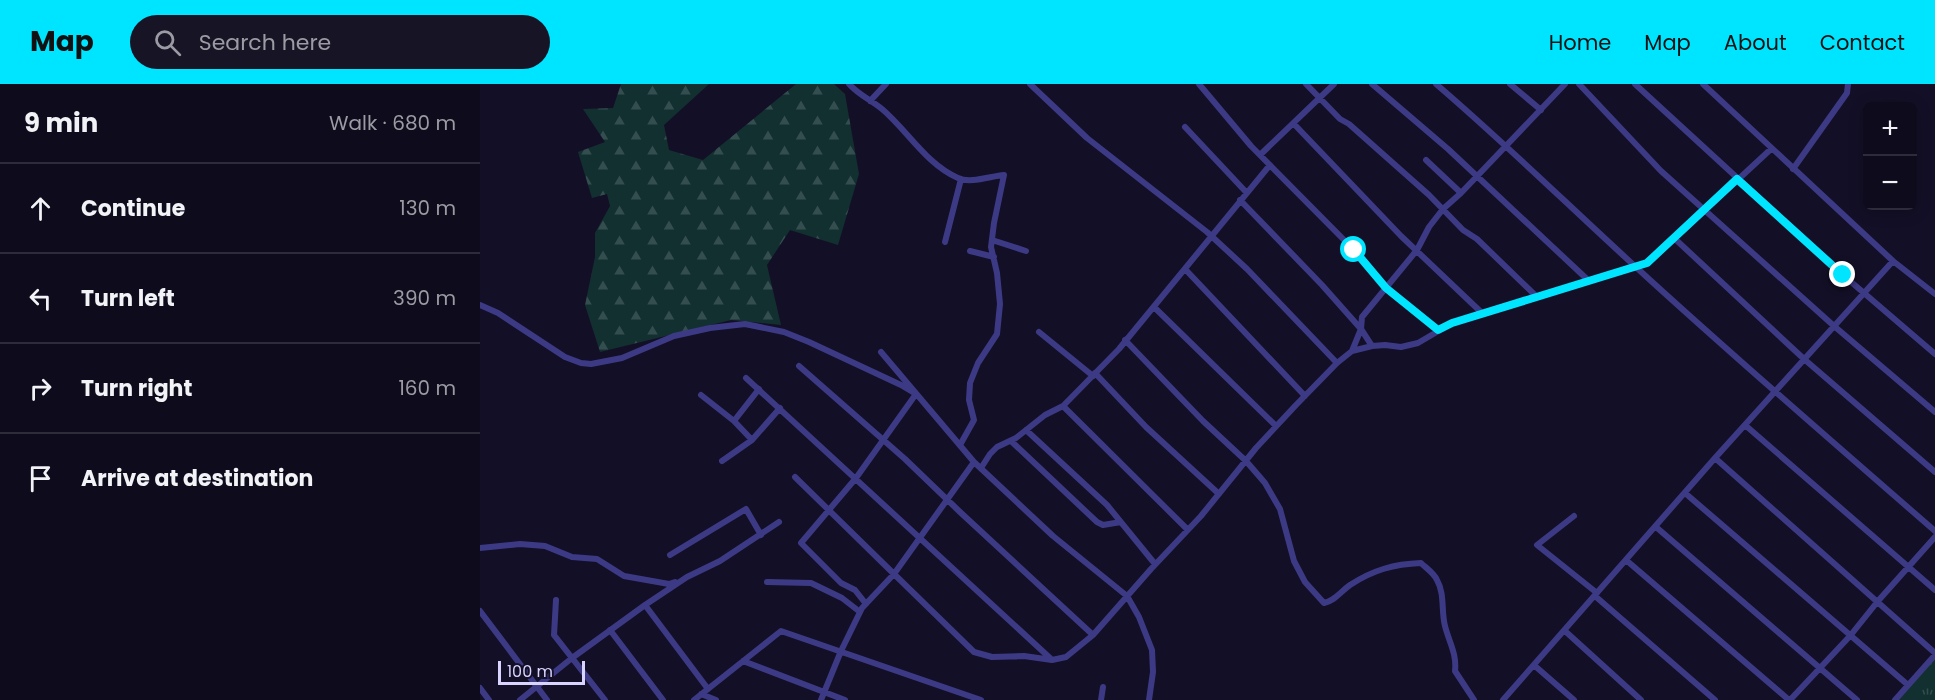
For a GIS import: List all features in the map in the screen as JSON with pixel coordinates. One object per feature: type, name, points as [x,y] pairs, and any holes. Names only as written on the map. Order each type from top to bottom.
[{"type":"street","points":[[849,84],[861,96],[882,109],[935,163],[961,179],[1004,175],[992,240],[1000,304],[997,334],[978,363],[970,383],[969,400],[974,420],[960,446]]},
{"type":"street","points":[[870,101],[886,84]]},
{"type":"street","points":[[1030,84],[1087,138],[1213,237],[1247,269],[1336,363]]},
{"type":"street","points":[[1199,84],[1260,155],[1354,250],[1386,288],[1438,330]]},
{"type":"street","points":[[1306,84],[1429,195],[1463,230],[1477,239],[1536,296]]},
{"type":"street","points":[[1260,155],[1334,84]]},
{"type":"street","points":[[1372,84],[1449,149],[1589,281]]},
{"type":"street","points":[[1436,84],[1775,392],[1935,531]]},
{"type":"street","points":[[1510,84],[1541,110]]},
{"type":"street","points":[[1352,351],[1361,329],[1362,317],[1417,250],[1429,227],[1443,209],[1565,84]]},
{"type":"street","points":[[1579,84],[1661,171],[1834,326],[1935,412]]},
{"type":"street","points":[[1635,84],[1843,275],[1935,354]]},
{"type":"street","points":[[1703,84],[1893,261],[1935,294]]},
{"type":"street","points":[[1793,169],[1847,93],[1848,84]]},
{"type":"street","points":[[1294,124],[1360,195],[1482,313]]},
{"type":"street","points":[[1185,127],[1246,192]]},
{"type":"street","points":[[795,477],[974,652],[992,657],[1024,656],[1052,660],[1066,657],[1092,635],[1188,530],[1276,426],[1336,363],[1352,351],[1372,346],[1401,347],[1418,344],[1452,323],[1647,263],[1771,149]]},
{"type":"street","points":[[1426,160],[1461,193]]},
{"type":"street","points":[[981,468],[997,447],[1011,441],[1045,415],[1063,406],[1094,374],[1213,237],[1246,192],[1270,165]]},
{"type":"street","points":[[945,242],[961,179]]},
{"type":"street","points":[[1240,200],[1322,285],[1361,329],[1372,346]]},
{"type":"street","points":[[1674,238],[1804,359],[1935,472]]},
{"type":"street","points":[[992,240],[1026,251]]},
{"type":"street","points":[[970,251],[994,256]]},
{"type":"street","points":[[1503,700],[1715,458],[1893,261]]},
{"type":"street","points":[[1185,269],[1305,396]]},
{"type":"street","points":[[480,305],[498,313],[565,357],[581,363],[591,364],[622,358],[674,336],[710,328],[745,324],[783,332],[809,342],[916,394]]},
{"type":"street","points":[[1154,307],[1276,426]]},
{"type":"street","points":[[1039,332],[1094,374],[1146,427],[1219,494]]},
{"type":"street","points":[[1125,340],[1203,421],[1246,461],[1265,483],[1280,509],[1294,561],[1305,582],[1324,603],[1333,601],[1349,586],[1379,569],[1396,564],[1421,563],[1431,572],[1437,579],[1442,596],[1444,624],[1456,660],[1455,671],[1474,700]]},
{"type":"street","points":[[881,352],[974,462],[1053,536],[1126,596],[1139,617],[1152,650],[1153,672],[1149,700]]},
{"type":"street","points":[[799,366],[948,499],[1092,635]]},
{"type":"street","points":[[746,378],[1052,660]]},
{"type":"street","points":[[734,421],[759,389]]},
{"type":"street","points":[[866,604],[855,590],[842,583],[801,543],[856,478],[916,394]]},
{"type":"street","points":[[701,395],[734,421],[752,440]]},
{"type":"street","points":[[1063,406],[1188,530]]},
{"type":"street","points":[[722,461],[752,440],[780,408]]},
{"type":"street","points":[[1745,425],[1935,590]]},
{"type":"street","points":[[1026,430],[1107,505],[1155,564]]},
{"type":"street","points":[[1011,441],[1097,522],[1103,525],[1121,522]]},
{"type":"street","points":[[1715,458],[1935,654],[1895,700]]},
{"type":"street","points":[[821,700],[860,612],[894,574],[974,462]]},
{"type":"street","points":[[1685,493],[1908,686]]},
{"type":"street","points":[[670,555],[746,509],[761,534]]},
{"type":"street","points":[[1574,516],[1537,545],[1715,700]]},
{"type":"street","points":[[520,700],[572,658],[645,605],[682,580],[720,561],[779,522]]},
{"type":"street","points":[[1656,527],[1857,700]]},
{"type":"street","points":[[1626,560],[1790,700],[1850,636],[1935,537]]},
{"type":"street","points":[[480,548],[520,544],[545,546],[572,557],[597,559],[624,576],[669,584],[682,580]]},
{"type":"street","points":[[766,582],[811,583],[842,598],[860,612]]},
{"type":"street","points":[[556,600],[555,635],[605,700]]},
{"type":"street","points":[[645,605],[708,689]]},
{"type":"street","points":[[480,611],[547,700]]},
{"type":"street","points":[[610,630],[663,700]]},
{"type":"street","points":[[694,700],[781,631],[981,700]]},
{"type":"street","points":[[1565,631],[1641,700]]},
{"type":"street","points":[[743,661],[845,700]]},
{"type":"street","points":[[1534,666],[1574,700]]},
{"type":"street","points":[[1101,700],[1102,687]]},
{"type":"street","points":[[480,688],[489,700]]},
{"type":"street","points":[[701,694],[716,700]]},
{"type":"green space","points":[[621,84],[709,84],[664,125],[669,150],[703,160],[796,84],[834,84],[845,94],[859,174],[838,245],[790,230],[767,265],[781,325],[731,320],[600,352],[585,305],[595,257],[595,233],[610,206],[607,194],[592,198],[578,152],[605,142],[583,109],[613,108]]},
{"type":"green space","points":[[1935,656],[1935,700],[1896,700]]},
{"type":"route","points":[[1354,250],[1386,288],[1438,330],[1452,323],[1536,296],[1647,263],[1737,179],[1843,275]]}]
